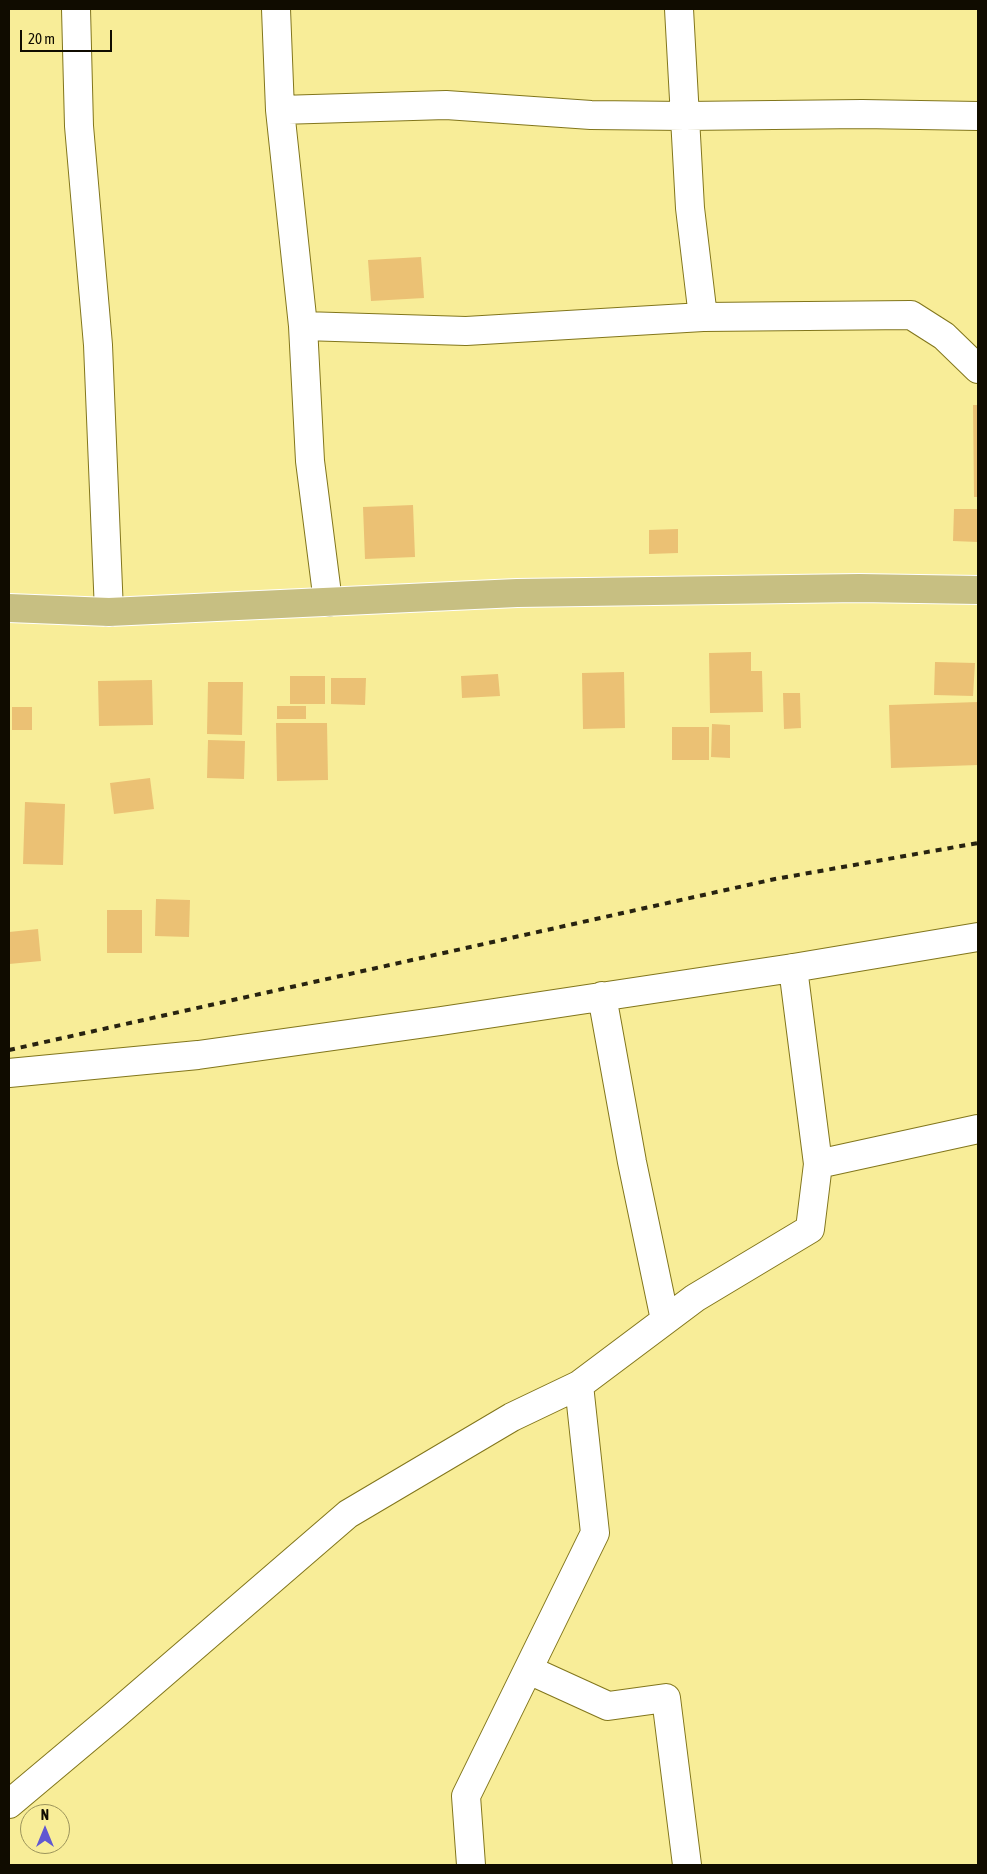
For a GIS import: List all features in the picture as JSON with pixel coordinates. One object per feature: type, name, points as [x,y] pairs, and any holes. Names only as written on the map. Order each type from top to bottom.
[{"type":"main road","points":[[9,608],[109,612],[517,593],[859,588],[978,590]]},
{"type":"street","points":[[76,9],[79,134],[98,345],[109,612]]},
{"type":"street","points":[[276,9],[280,110],[303,326],[310,461],[328,602]]},
{"type":"street","points":[[679,9],[690,208],[703,317]]},
{"type":"street","points":[[280,110],[446,105],[591,115],[862,114],[978,116]]},
{"type":"street","points":[[303,326],[466,331],[703,317],[911,315],[944,336],[978,368]]},
{"type":"street","points":[[9,1073],[198,1055],[441,1021],[793,968],[978,937]]},
{"type":"street","points":[[9,1804],[123,1709],[348,1514],[512,1417],[578,1385],[695,1298],[810,1229],[818,1164],[793,968]]},
{"type":"street","points":[[602,996],[632,1162],[665,1320]]},
{"type":"street","points":[[818,1164],[978,1129]]},
{"type":"street","points":[[471,1865],[466,1796],[595,1533],[578,1385]]},
{"type":"street","points":[[529,1670],[608,1706],[666,1698],[688,1865]]},
{"type":"building","points":[[421,257],[424,298],[371,301],[368,260]]},
{"type":"building","points":[[973,405],[978,405],[978,497],[974,497]]},
{"type":"building","points":[[413,505],[415,557],[365,559],[363,507]]},
{"type":"building","points":[[954,509],[978,509],[978,542],[953,541]]},
{"type":"building","points":[[678,529],[678,553],[649,554],[649,530]]},
{"type":"building","points":[[751,652],[751,671],[762,671],[763,712],[710,713],[709,653]]},
{"type":"building","points":[[935,662],[975,663],[973,696],[934,695]]},
{"type":"building","points":[[624,672],[625,728],[583,729],[582,673]]},
{"type":"building","points":[[498,674],[500,696],[462,698],[461,676]]},
{"type":"building","points":[[290,676],[325,676],[325,704],[290,704]]},
{"type":"building","points":[[331,678],[366,678],[365,705],[331,704]]},
{"type":"building","points":[[152,680],[153,725],[99,726],[98,681]]},
{"type":"building","points":[[208,682],[243,682],[242,735],[207,734]]},
{"type":"building","points":[[783,693],[800,693],[801,728],[784,729]]},
{"type":"building","points":[[978,702],[978,765],[891,768],[889,705]]},
{"type":"building","points":[[277,706],[306,706],[306,719],[277,719]]},
{"type":"building","points":[[12,707],[32,707],[32,730],[12,730]]},
{"type":"building","points":[[276,723],[327,723],[328,780],[277,781]]},
{"type":"building","points":[[712,724],[730,725],[730,758],[711,757]]},
{"type":"building","points":[[672,727],[709,727],[709,760],[672,760]]},
{"type":"building","points":[[208,740],[245,741],[244,779],[207,778]]},
{"type":"building","points":[[150,778],[154,809],[114,814],[110,783]]},
{"type":"building","points":[[25,802],[65,804],[63,865],[23,864]]},
{"type":"building","points":[[156,899],[190,900],[189,937],[155,936]]},
{"type":"building","points":[[107,910],[142,910],[142,953],[107,953]]},
{"type":"building","points":[[38,929],[41,961],[9,964],[9,932]]},
{"type":"railway","points":[[9,1050],[775,879],[978,843]]}]
